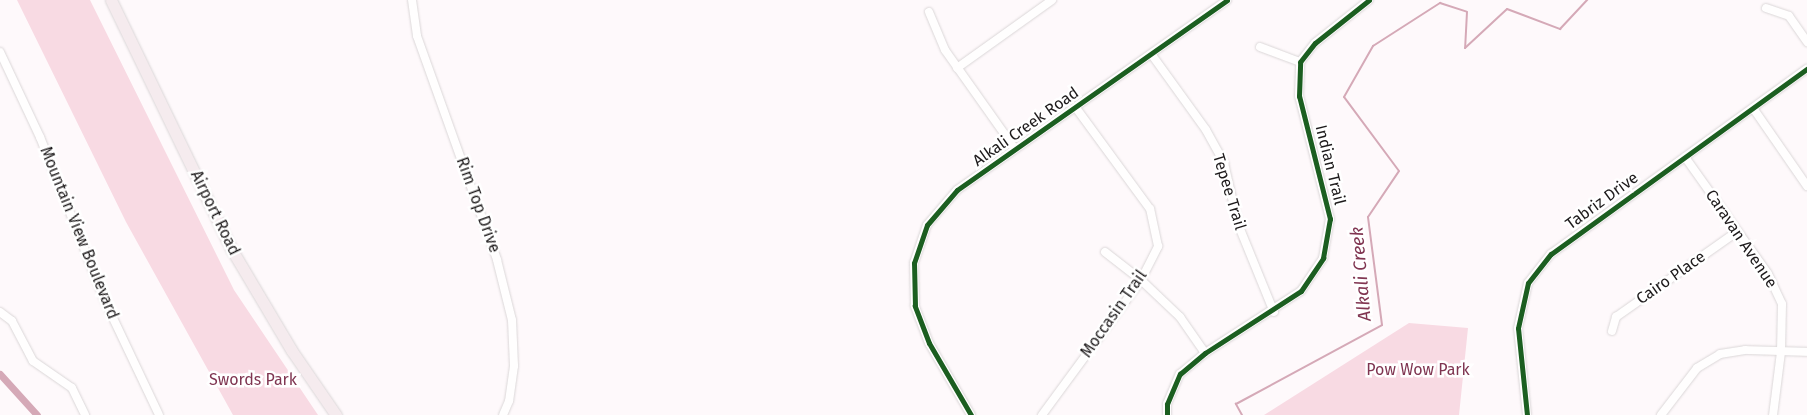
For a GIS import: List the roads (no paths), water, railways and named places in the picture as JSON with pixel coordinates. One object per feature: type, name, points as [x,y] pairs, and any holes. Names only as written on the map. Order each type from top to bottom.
[{"type":"highway","name":"Airport Road","points":[[111,0],[232,250],[287,344],[336,415]]},
{"type":"street","name":"Rim Top Drive","points":[[412,0],[418,36],[498,260],[512,320],[514,366],[509,401],[503,415]]},
{"type":"street","points":[[957,68],[1052,0]]},
{"type":"street","name":"Alkali Creek Road","points":[[971,415],[918,321],[913,289],[914,263],[927,225],[940,207],[1014,149],[1152,56],[1227,0]]},
{"type":"street","points":[[1260,47],[1300,62],[1315,43],[1369,0]]},
{"type":"street","points":[[1766,8],[1789,16],[1807,42]]},
{"type":"street","points":[[929,12],[945,50],[1014,149]]},
{"type":"street","name":"Mountain View Boulevard","points":[[0,52],[40,137],[104,299],[159,415]]},
{"type":"street","name":"Tepee Trail","points":[[1152,56],[1206,130],[1224,162],[1238,224],[1274,312]]},
{"type":"street","name":"Indian Trail","points":[[1168,415],[1167,404],[1180,374],[1204,353],[1274,312],[1301,291],[1324,258],[1330,220],[1299,96],[1300,62]]},
{"type":"street","name":"Tabriz Drive","points":[[1527,415],[1518,328],[1528,283],[1551,254],[1807,69]]},
{"type":"street","name":"Moccasin Trail","points":[[1042,415],[1142,280],[1158,246],[1150,210],[1076,108]]},
{"type":"street","points":[[1753,108],[1807,186]]},
{"type":"street","name":"Caravan Avenue","points":[[1685,157],[1768,274],[1782,304],[1781,351],[1773,415]]},
{"type":"street","name":"Cairo Place","points":[[1612,331],[1616,317],[1738,231]]},
{"type":"street","points":[[1105,252],[1142,280],[1180,317],[1204,353]]},
{"type":"street","points":[[0,312],[12,321],[33,361],[72,388],[86,415]]},
{"type":"street","points":[[1661,415],[1698,368],[1720,354],[1745,350],[1807,352]]},
{"type":"waterway","name":"Alkali Creek","points":[[1242,415],[1236,404],[1382,325],[1368,217],[1399,171],[1344,97],[1373,46],[1440,3],[1467,12],[1465,48],[1507,9],[1560,29],[1587,0]]},
{"type":"waterway","points":[[0,374],[37,415]]},
{"type":"park label","name":"Pow Wow Park","points":[[1418,370]]},
{"type":"park label","name":"Swords Park","points":[[253,380]]}]
